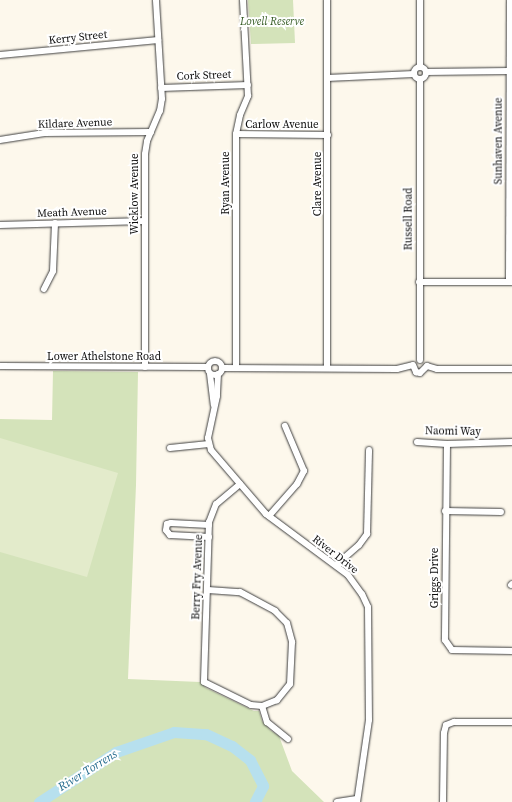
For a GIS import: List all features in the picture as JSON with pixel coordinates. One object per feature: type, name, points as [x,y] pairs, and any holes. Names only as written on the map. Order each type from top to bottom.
[{"type":"street","name":"Wicklow Avenue","points":[[145,367],[145,154],[151,132],[160,111],[161,88],[156,0]]},
{"type":"street","name":"Ryan Avenue","points":[[236,368],[236,134],[248,96],[243,0]]},
{"type":"street","name":"Clare Avenue","points":[[327,0],[327,368]]},
{"type":"street","points":[[420,0],[420,67]]},
{"type":"street","name":"Sunhaven Avenue","points":[[510,0],[510,282]]},
{"type":"street","name":"Kerry Street","points":[[0,54],[158,40]]},
{"type":"street","points":[[414,74],[415,69],[420,67]]},
{"type":"street","points":[[420,67],[426,72],[509,71]]},
{"type":"street","points":[[328,78],[414,74],[420,79],[426,76],[426,72]]},
{"type":"street","name":"Russell Road","points":[[420,79],[420,360]]},
{"type":"street","name":"Cork Street","points":[[161,88],[248,85]]},
{"type":"street","name":"Kildare Avenue","points":[[0,140],[44,133],[151,132]]},
{"type":"street","name":"Carlow Avenue","points":[[236,134],[328,135]]},
{"type":"street","name":"Meath Avenue","points":[[0,225],[145,221]]},
{"type":"street","points":[[44,289],[53,271],[55,223]]},
{"type":"street","points":[[419,282],[510,282]]},
{"type":"street","points":[[214,405],[210,374],[207,367],[209,362],[215,360],[220,362],[222,368]]},
{"type":"street","points":[[222,368],[397,369],[413,365],[420,360],[427,366],[436,369],[512,369]]},
{"type":"street","points":[[413,365],[416,372],[420,373],[427,366]]},
{"type":"street","name":"Lower Athelstone Road","points":[[0,366],[207,367]]},
{"type":"street","points":[[170,448],[209,444],[218,374],[222,368]]},
{"type":"street","points":[[210,374],[218,374]]},
{"type":"street","points":[[269,516],[297,484],[304,471],[285,426]]},
{"type":"street","name":"Naomi Way","points":[[417,442],[447,444],[512,442]]},
{"type":"street","name":"River Drive","points":[[209,444],[240,484],[269,516],[348,575],[362,594],[370,618],[368,720],[357,800]]},
{"type":"street","name":"Griggs Drive","points":[[447,444],[445,511],[446,644],[456,650],[512,651]]},
{"type":"street","points":[[336,565],[359,545],[367,534],[369,450]]},
{"type":"street","name":"Berry Fry Avenue","points":[[240,484],[216,504],[209,525],[204,682],[250,705],[262,706]]},
{"type":"street","points":[[445,511],[501,512]]},
{"type":"street","points":[[209,525],[171,523],[168,524],[166,530],[170,535],[209,537]]},
{"type":"street","points":[[208,590],[240,592],[275,611],[287,623],[292,642],[290,684],[277,700],[262,706],[267,722],[288,739]]},
{"type":"street","points":[[442,802],[444,733],[446,725],[454,722],[512,722]]},
{"type":"street","points":[[337,802],[357,800]]},
{"type":"green space","name":"Lovell Reserve","points":[[248,0],[293,0],[295,43],[251,44]]},
{"type":"green space","points":[[53,371],[138,372],[136,485],[128,679],[200,682],[206,688],[254,711],[259,711],[262,721],[270,730],[279,736],[292,771],[324,802],[0,802],[0,419],[52,420]]},
{"type":"green space","points":[[0,438],[118,473],[87,577],[0,552]]},
{"type":"waterway","name":"River Torrens","points":[[39,802],[116,752],[174,732],[206,734],[232,746],[250,760],[263,786],[255,802]]}]
